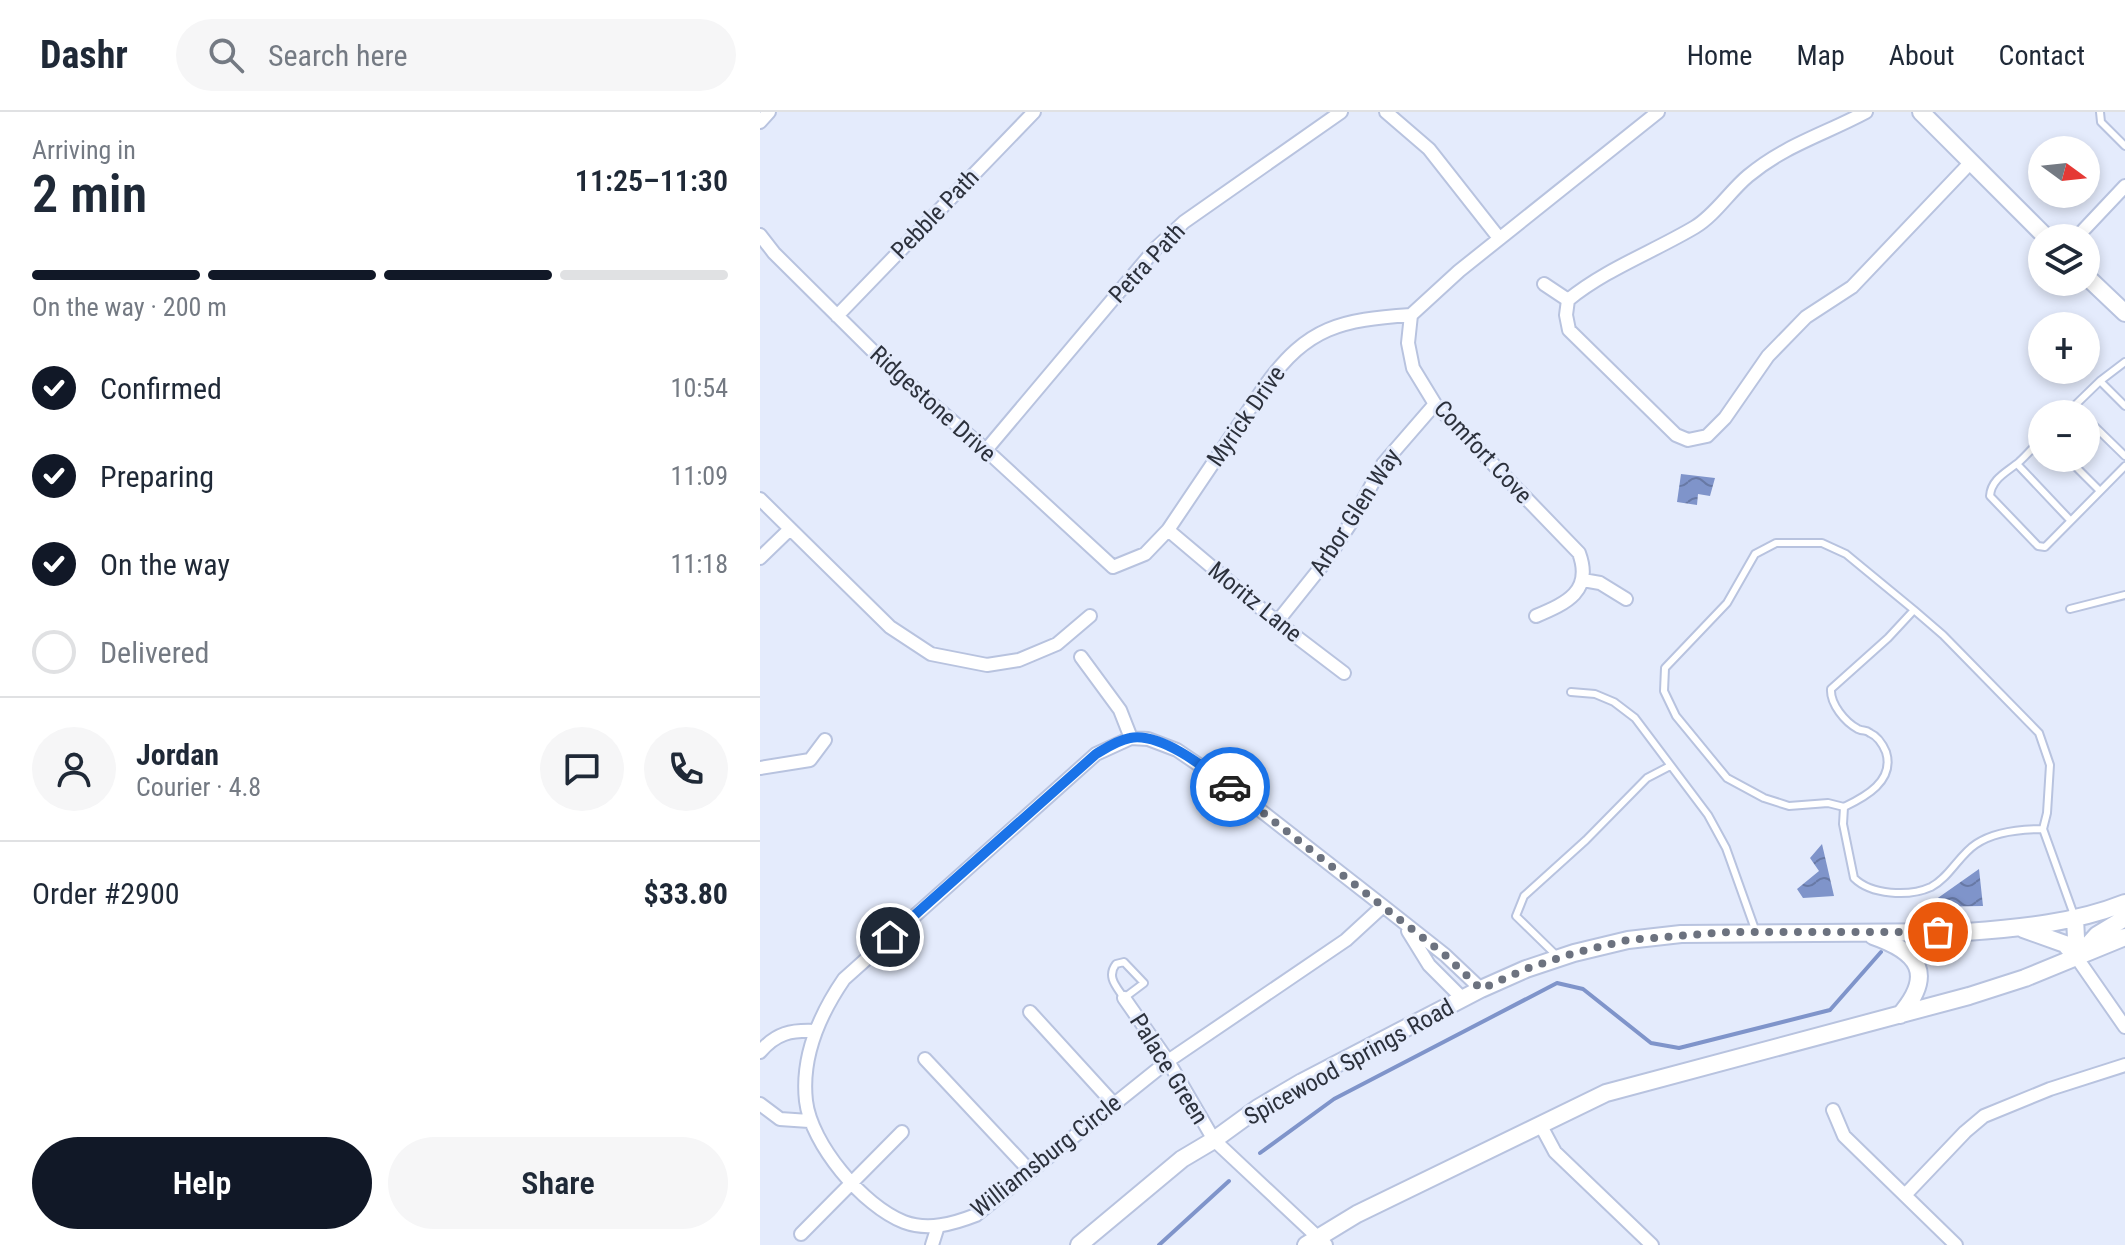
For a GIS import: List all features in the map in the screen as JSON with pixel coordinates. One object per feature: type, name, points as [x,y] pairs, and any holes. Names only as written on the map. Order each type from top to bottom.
[{"type":"main road","points":[[1921,112],[2033,224]]},
{"type":"main road","points":[[2100,289],[2125,313]]},
{"type":"main road","name":"Spicewood Springs Road","points":[[1079,1245],[1160,1176],[1258,1108],[1481,989],[1559,958],[1628,940],[1681,934],[1966,932],[2020,927],[2075,918],[2125,903]]},
{"type":"main road","points":[[2075,918],[2077,958]]},
{"type":"main road","points":[[2077,958],[2097,935],[2125,918]]},
{"type":"main road","points":[[2020,927],[2065,944],[2077,958]]},
{"type":"main road","points":[[1860,932],[1906,950],[1916,965],[1919,974],[1915,994],[1900,1015]]},
{"type":"main road","points":[[1317,1242],[1357,1214],[1606,1093],[1969,996],[2077,958],[2125,937]]},
{"type":"street","points":[[760,122],[769,112]]},
{"type":"street","name":"Pebble Path","points":[[837,316],[1034,112]]},
{"type":"street","name":"Petra Path","points":[[986,450],[1156,248],[1184,222],[1341,112]]},
{"type":"street","points":[[1386,112],[1429,149],[1499,238]]},
{"type":"street","points":[[1866,112],[1775,156],[1748,176],[1699,224],[1634,257],[1568,300],[1566,315],[1569,330],[1676,435],[1688,440],[1707,436],[1725,418],[1768,356],[1806,317],[1852,287],[1971,162]]},
{"type":"street","points":[[1411,315],[1459,271],[1648,115]]},
{"type":"street","points":[[2089,224],[2125,186]]},
{"type":"street","name":"Ridgestone Drive","points":[[760,235],[774,253],[888,366],[986,450],[1113,567]]},
{"type":"street","points":[[1544,284],[1568,300]]},
{"type":"street","name":"Comfort Cove","points":[[1411,315],[1408,343],[1413,368],[1435,404],[1579,553],[1584,568],[1583,580]]},
{"type":"street","name":"Myrick Drive","points":[[1113,567],[1145,554],[1168,530],[1282,362],[1320,332],[1342,323],[1411,315]]},
{"type":"street","name":"Arbor Glen Way","points":[[1277,622],[1332,551],[1383,464],[1435,404]]},
{"type":"street","points":[[760,499],[890,627],[931,654],[987,665],[1019,660],[1057,644],[1090,616]]},
{"type":"street","points":[[760,558],[790,529]]},
{"type":"street","name":"Moritz Lane","points":[[1168,530],[1277,622],[1344,673]]},
{"type":"street","points":[[1536,616],[1561,606],[1573,596],[1583,580],[1600,583],[1626,599]]},
{"type":"street","points":[[1081,657],[1120,710],[1131,738],[1148,739],[1177,750],[1224,782],[1445,955],[1481,989]]},
{"type":"street","name":"Williamsburg Circle","points":[[1131,738],[1096,754],[844,979],[827,1004],[815,1031],[806,1077],[805,1098],[809,1121],[818,1141],[852,1182],[883,1210],[903,1221],[938,1226],[976,1215],[1168,1061],[1346,940],[1383,906]]},
{"type":"street","points":[[760,768],[810,760],[825,740]]},
{"type":"street","points":[[1405,925],[1429,965],[1463,999]]},
{"type":"street","points":[[2077,958],[2125,1027]]},
{"type":"street","name":"Palace Green","points":[[1124,998],[1168,1061],[1214,1140],[1317,1242]]},
{"type":"street","points":[[1030,1012],[1114,1104]]},
{"type":"street","points":[[760,1052],[771,1039],[790,1030],[815,1031]]},
{"type":"street","points":[[925,1059],[1030,1171]]},
{"type":"street","points":[[1905,1195],[1984,1116],[2050,1089],[2125,1065]]},
{"type":"street","points":[[760,1104],[780,1119],[809,1121]]},
{"type":"street","points":[[1833,1110],[1844,1136],[1956,1245]]},
{"type":"street","points":[[1540,1124],[1555,1152],[1652,1245]]},
{"type":"street","points":[[801,1234],[902,1132]]},
{"type":"street","points":[[932,1245],[938,1226]]},
{"type":"lane","points":[[2100,112],[2101,122],[2125,146]]},
{"type":"lane","points":[[2125,362],[2100,381],[2125,406]]},
{"type":"lane","points":[[2080,400],[2097,384]]},
{"type":"lane","points":[[2100,432],[2125,456]]},
{"type":"lane","points":[[2028,453],[1993,484],[1990,496],[2032,542],[2045,547],[2125,466]]},
{"type":"lane","points":[[2017,464],[2070,520]]},
{"type":"lane","points":[[2081,472],[2100,491]]},
{"type":"lane","points":[[1914,610],[1831,689],[1839,711],[1858,729],[1876,738],[1885,749],[1887,760],[1886,774],[1877,787],[1844,807],[1828,803],[1789,806],[1764,798],[1727,778],[1676,716],[1664,691],[1665,668],[1727,603],[1755,554],[1776,543],[1822,543],[1846,554],[1914,610],[1943,635],[2039,733],[2050,765],[2043,829],[2075,918]]},
{"type":"lane","points":[[2070,609],[2125,595]]},
{"type":"lane","points":[[1571,692],[1595,694],[1614,702],[1635,718],[1708,815],[1726,848],[1756,932]]},
{"type":"lane","points":[[1559,958],[1516,916],[1524,896],[1586,840],[1647,778],[1670,766]]},
{"type":"lane","points":[[1844,807],[1843,824],[1854,878],[1863,886],[1889,893],[1931,887],[1977,843],[2018,830],[2043,829]]},
{"type":"lane","points":[[1124,962],[1144,983],[1124,998],[1111,979],[1111,970],[1116,964],[1124,962]]},
{"type":"water","points":[[1681,474],[1715,478],[1710,496],[1698,494],[1697,505],[1677,502]]},
{"type":"water","points":[[1822,844],[1834,896],[1803,898],[1797,889],[1819,871],[1810,858]]},
{"type":"water","points":[[1979,869],[1983,906],[1925,907]]},
{"type":"waterway","points":[[1260,1153],[1334,1099],[1557,983],[1583,989],[1651,1043],[1679,1048],[1830,1010],[1881,952]]},
{"type":"waterway","points":[[1159,1245],[1229,1181]]},
{"type":"way so far","points":[[1230,787],[1445,955],[1481,989],[1526,969],[1574,953],[1628,940],[1728,932],[1938,932]]},
{"type":"route","points":[[890,937],[1006,832],[1096,754],[1111,745],[1131,738],[1162,743],[1230,787]]}]
